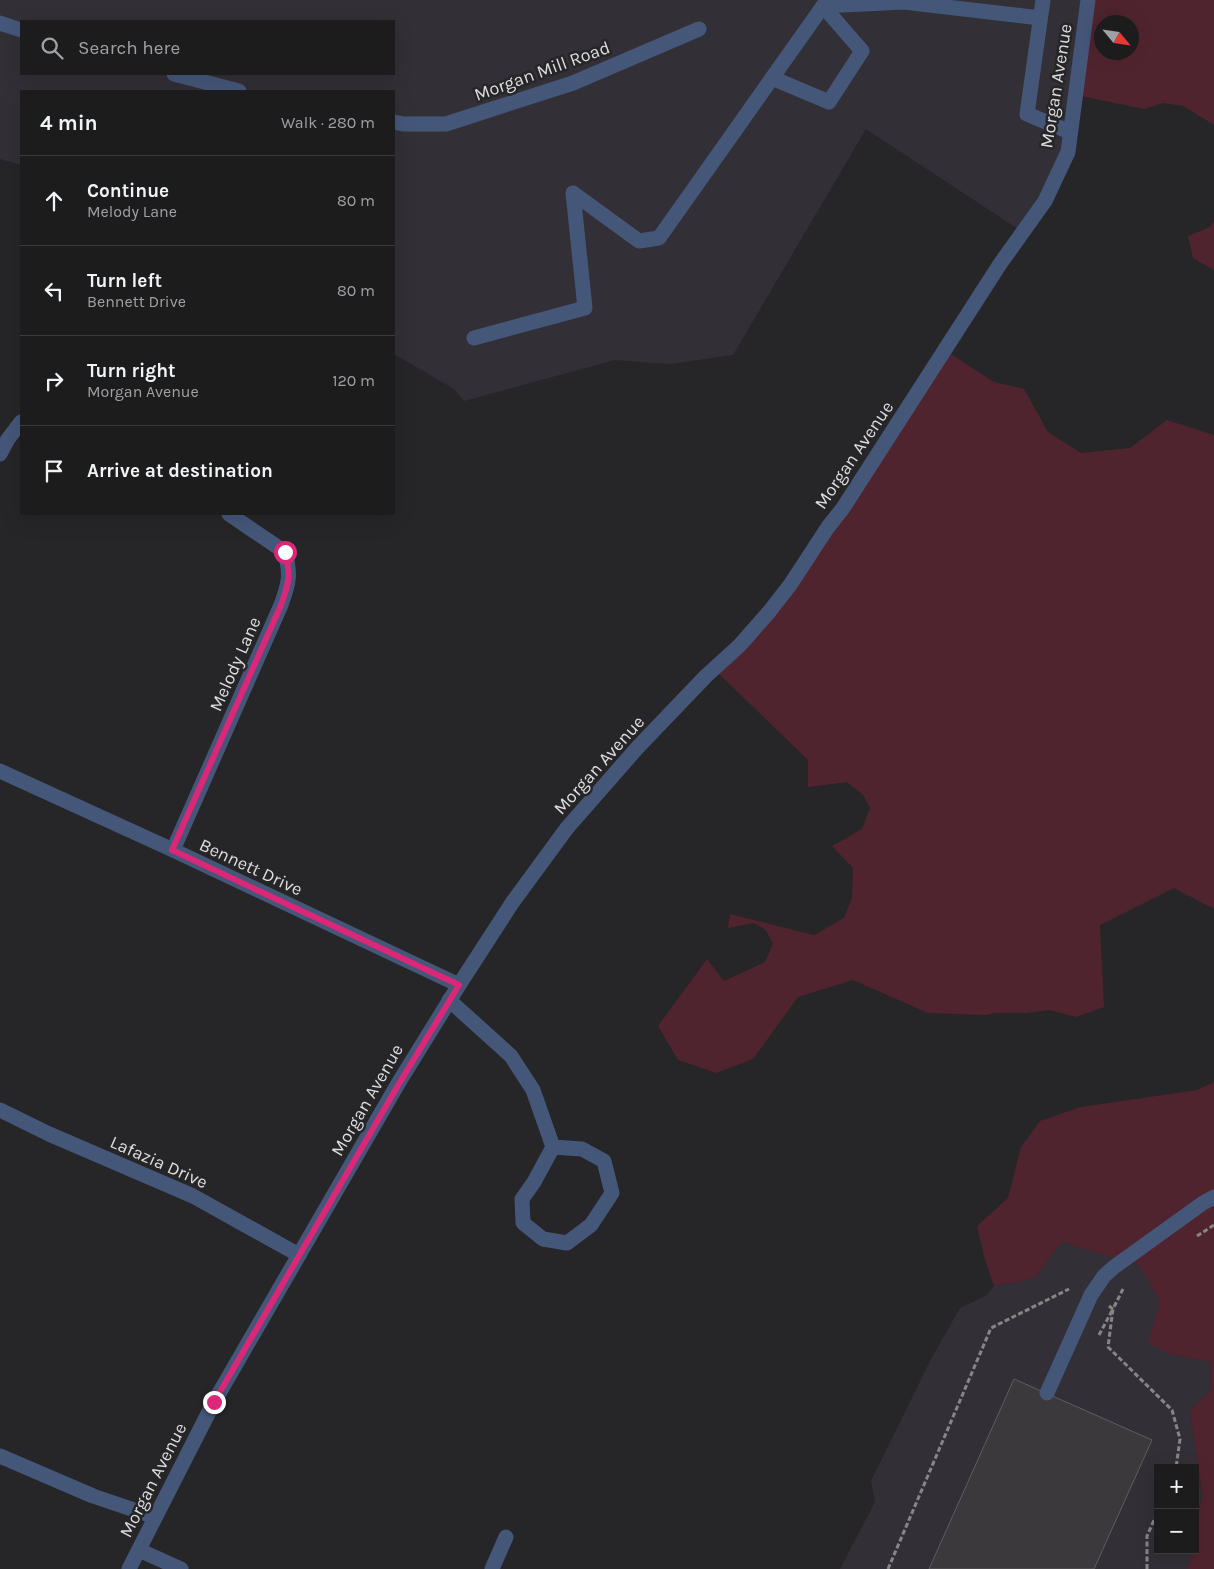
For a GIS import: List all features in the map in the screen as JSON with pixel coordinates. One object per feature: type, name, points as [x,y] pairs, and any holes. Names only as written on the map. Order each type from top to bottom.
[{"type":"street","points":[[1043,0],[1026,114],[1070,132]]},
{"type":"street","name":"Morgan Avenue","points":[[129,1569],[214,1402],[395,1090],[512,903],[567,828],[638,747],[706,676],[740,645],[790,585],[868,469],[1000,264],[1045,201],[1068,152],[1088,0]]},
{"type":"street","points":[[823,6],[904,2],[1040,18]]},
{"type":"street","points":[[474,338],[585,308],[573,193],[639,241],[659,238],[823,6]]},
{"type":"street","points":[[772,78],[829,102],[862,51],[823,6]]},
{"type":"street","points":[[0,23],[20,30]]},
{"type":"street","name":"Morgan Mill Road","points":[[395,122],[446,124],[573,83],[698,29]]},
{"type":"street","points":[[178,75],[234,90]]},
{"type":"street","points":[[0,454],[20,423]]},
{"type":"street","name":"Melody Lane","points":[[172,850],[230,723],[288,585],[290,569],[285,552],[231,515]]},
{"type":"street","name":"Bennett Drive","points":[[0,771],[459,985]]},
{"type":"street","points":[[450,1000],[511,1056],[533,1090],[553,1147],[534,1182],[522,1199],[523,1224],[543,1239],[568,1243],[591,1225],[612,1194],[604,1161],[582,1149],[553,1147]]},
{"type":"street","name":"Lafazia Drive","points":[[0,1110],[49,1134],[193,1196],[299,1255]]},
{"type":"street","points":[[1047,1393],[1091,1295],[1104,1276],[1203,1203],[1214,1197]]},
{"type":"street","points":[[0,1456],[93,1496],[155,1517]]},
{"type":"street","points":[[492,1569],[506,1537]]},
{"type":"street","points":[[139,1550],[180,1569]]},
{"type":"path","points":[[1190,1240],[1214,1226]]},
{"type":"path","points":[[1095,1342],[1123,1290],[1130,1284]]},
{"type":"path","points":[[888,1569],[991,1328],[1076,1286],[1113,1309]]},
{"type":"path","points":[[1113,1309],[1108,1347],[1172,1410],[1180,1439],[1177,1464]]},
{"type":"path","points":[[1147,1569],[1147,1536],[1154,1520]]},
{"type":"shaded area","points":[[0,0],[1090,0],[1070,144],[1021,231],[866,129],[733,355],[670,364],[615,360],[464,401],[454,389],[395,355],[395,90],[20,90],[20,165],[0,159]]},
{"type":"shaded area","points":[[1090,0],[1214,0],[1214,125],[1183,106],[1163,103],[1144,109],[1081,96]]},
{"type":"shaded area","points":[[1214,221],[1214,270],[1193,258],[1188,236],[1210,227]]},
{"type":"shaded area","points":[[949,353],[994,382],[1024,389],[1048,432],[1081,453],[1130,448],[1167,420],[1214,435],[1214,909],[1174,888],[1100,925],[1104,1007],[1076,1017],[1050,1010],[1026,1013],[993,1013],[987,1015],[928,1013],[853,980],[798,997],[753,1059],[716,1073],[678,1060],[658,1026],[707,959],[724,981],[765,962],[773,944],[766,930],[754,923],[728,928],[730,914],[814,935],[844,918],[852,898],[853,868],[832,846],[862,829],[870,808],[863,795],[847,782],[808,787],[808,760],[718,673]]},
{"type":"shaded area","points":[[1214,1082],[1214,1569],[1188,1569],[1190,1554],[1199,1554],[1199,1509],[1202,1495],[1190,1410],[1210,1391],[1211,1362],[1169,1354],[1148,1343],[1160,1301],[1139,1265],[1062,1242],[1035,1277],[994,1286],[977,1226],[1008,1198],[1021,1147],[1040,1121],[1081,1107],[1197,1090]]},
{"type":"shaded area","points":[[1062,1242],[1140,1265],[1160,1301],[1169,1354],[1211,1362],[1210,1391],[1190,1410],[1198,1464],[1154,1464],[1154,1554],[1190,1554],[1188,1569],[840,1569],[875,1502],[871,1481],[931,1359],[960,1308],[987,1295],[994,1286],[1035,1277]]},
{"type":"shaded area","points":[[1199,1474],[1202,1495],[1199,1509]]},
{"type":"building","points":[[1014,1379],[1152,1440],[1094,1569],[929,1569]]},
{"type":"route","points":[[214,1402],[400,1082],[459,985],[172,850],[202,787],[281,605],[288,585],[290,569],[285,552]]}]
